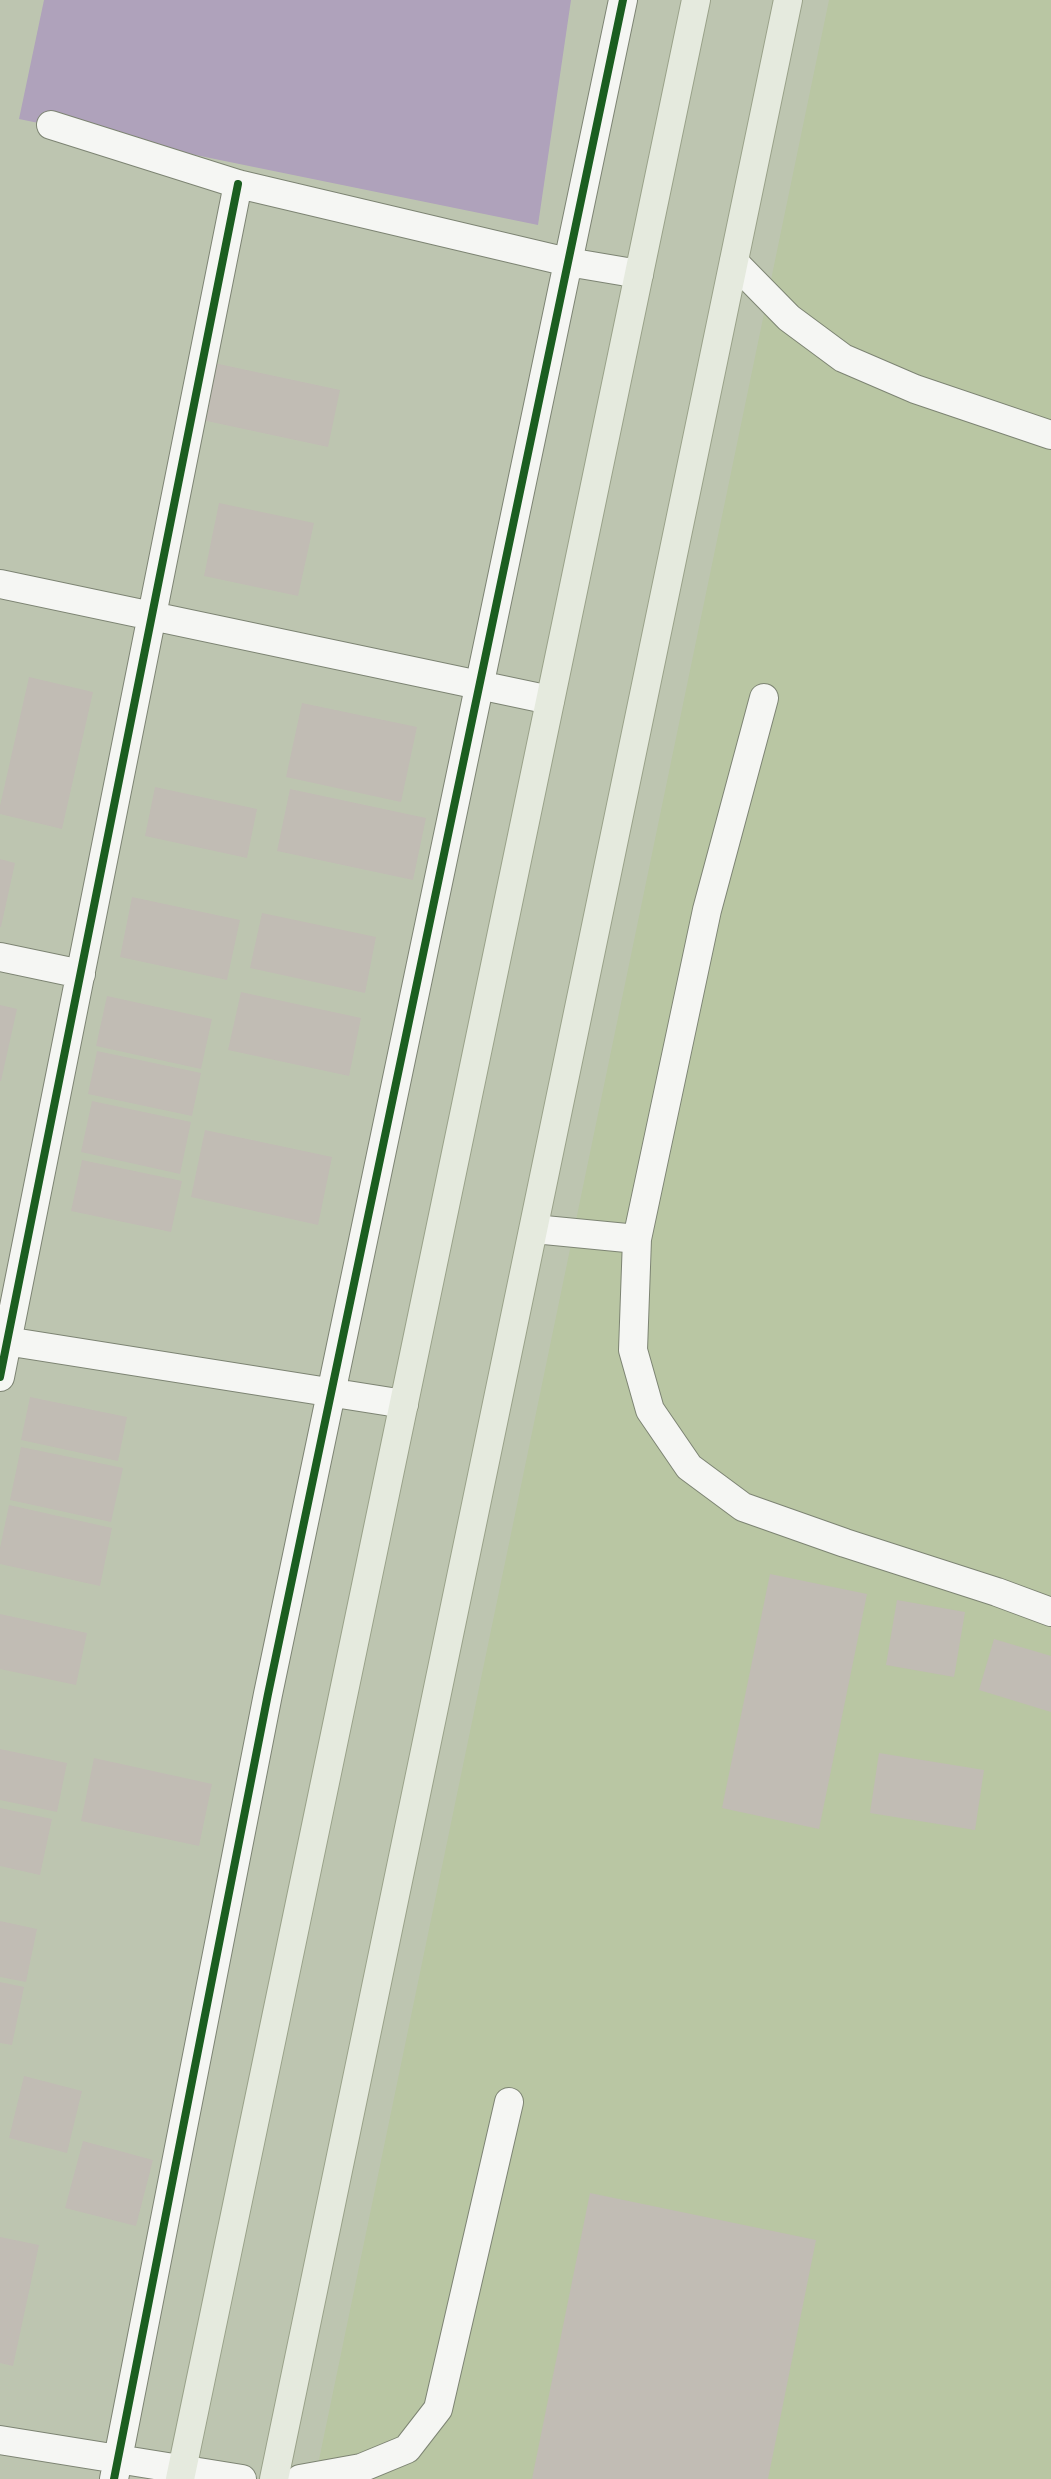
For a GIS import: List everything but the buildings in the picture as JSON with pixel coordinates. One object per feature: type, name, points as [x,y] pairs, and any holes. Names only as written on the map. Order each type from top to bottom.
[{"type":"main road","points":[[181,2474],[696,0]]},
{"type":"main road","points":[[274,2479],[788,0]]},
{"type":"street","points":[[116,2469],[268,1694],[623,0]]},
{"type":"street","points":[[51,125],[238,184],[568,262],[639,274]]},
{"type":"street","points":[[0,1378],[4,1340],[82,974],[238,184]]},
{"type":"street","points":[[734,262],[790,318],[842,358],[915,389],[1051,435]]},
{"type":"street","points":[[0,584],[550,700]]},
{"type":"street","points":[[764,698],[707,910],[637,1239],[633,1350],[650,1410],[690,1467],[743,1507],[1051,1612]]},
{"type":"street","points":[[0,957],[82,974]]},
{"type":"street","points":[[534,1229],[637,1239]]},
{"type":"street","points":[[4,1340],[404,1404]]},
{"type":"street","points":[[300,2479],[361,2468],[407,2449],[438,2409],[509,2102]]},
{"type":"street","points":[[0,2440],[116,2469],[242,2479]]},
{"type":"shaded area","points":[[44,0],[571,0],[538,225],[19,119]]},
{"type":"shaded area","points":[[829,0],[1051,0],[1051,2479],[315,2479]]},
{"type":"cycle path","points":[[114,2479],[268,1694],[623,0]]},
{"type":"cycle path","points":[[0,1377],[238,184]]}]
